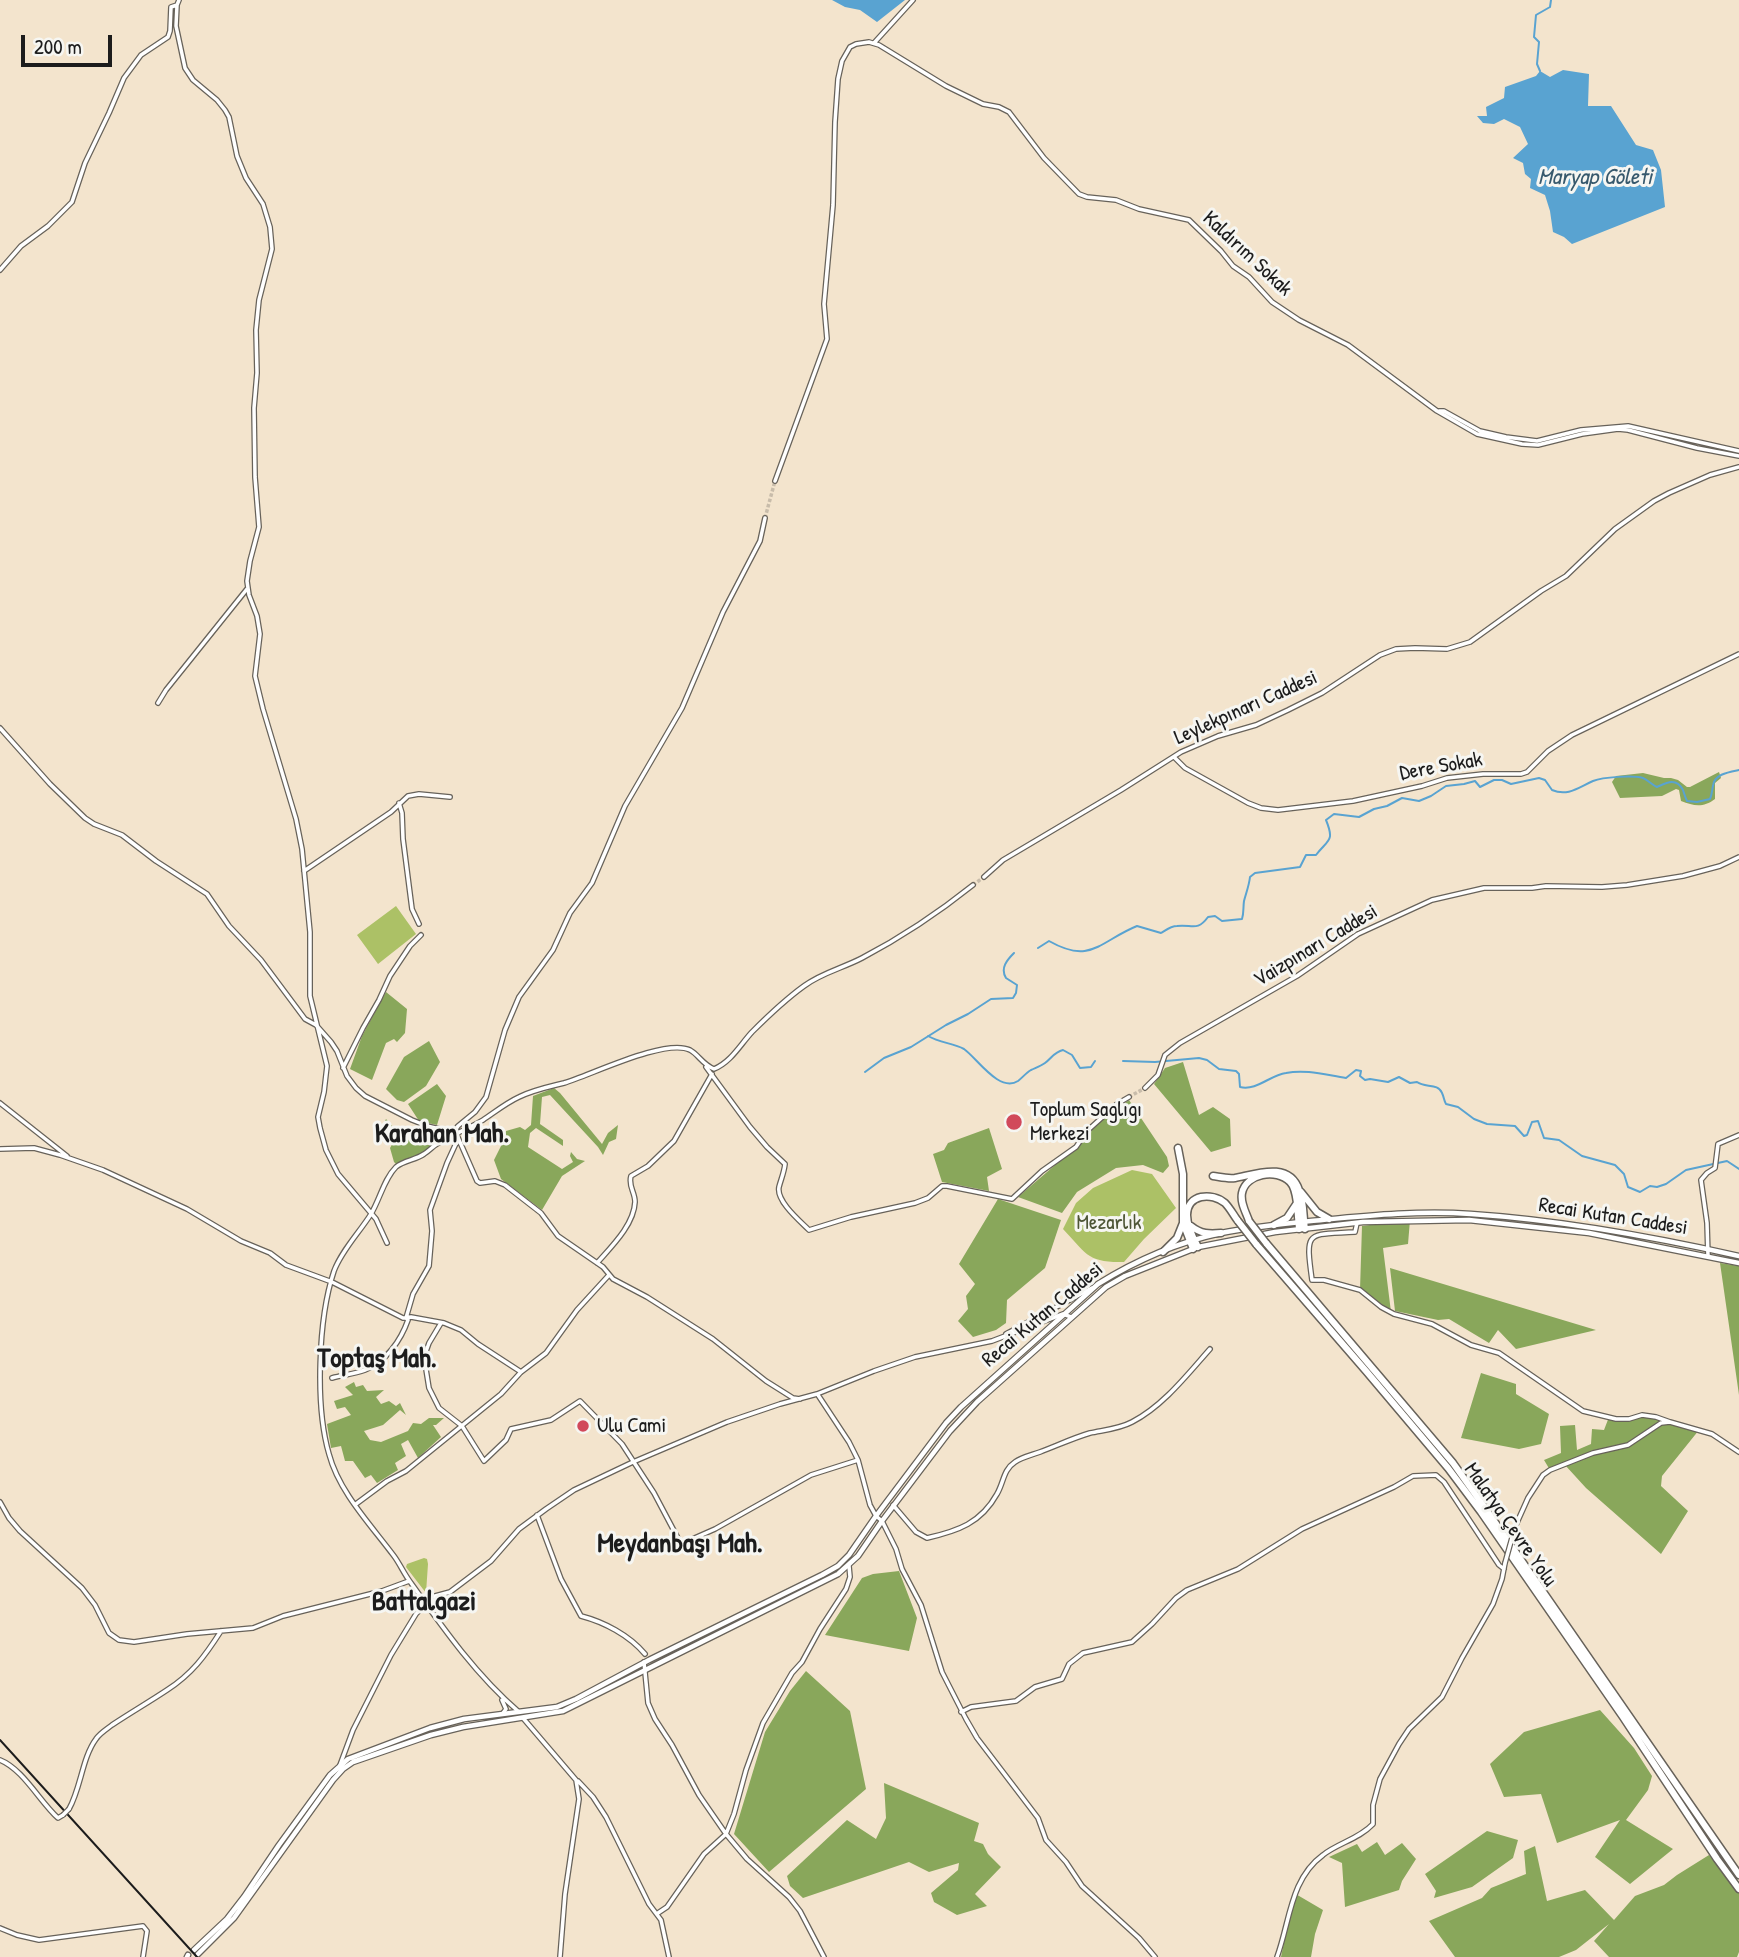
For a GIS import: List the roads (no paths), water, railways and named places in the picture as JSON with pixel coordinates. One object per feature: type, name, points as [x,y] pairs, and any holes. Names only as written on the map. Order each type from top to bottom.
[{"type":"highway","points":[[1178,1148],[1183,1174],[1186,1223],[1194,1245]]},
{"type":"highway","points":[[1213,1176],[1232,1179],[1268,1170],[1280,1172],[1291,1178],[1309,1205],[1329,1219]]},
{"type":"highway","name":"Malatya Çevre Yolu","points":[[1297,1203],[1294,1188],[1284,1178],[1262,1175],[1253,1178],[1242,1191],[1241,1201],[1249,1221],[1453,1463],[1739,1875]]},
{"type":"highway","points":[[1300,1191],[1302,1226]]},
{"type":"highway","name":"Malatya Çevre Yolu","points":[[1186,1223],[1192,1202],[1200,1196],[1210,1196],[1225,1203],[1256,1244],[1448,1468],[1481,1511],[1739,1889]]},
{"type":"highway","points":[[1297,1203],[1302,1226]]},
{"type":"highway","points":[[1275,1225],[1287,1218],[1297,1203]]},
{"type":"highway","points":[[1186,1223],[1205,1234],[1221,1233]]},
{"type":"highway","points":[[1163,1252],[1177,1238],[1186,1223]]},
{"type":"main road","name":"Recai Kutan Caddesi","points":[[341,1767],[365,1752],[430,1728],[464,1719],[556,1707],[576,1699],[646,1658],[838,1566],[961,1407],[1098,1284],[1163,1252],[1275,1232],[1329,1219],[1469,1213],[1590,1226],[1739,1256]]},
{"type":"main road","name":"Recai Kutan Caddesi","points":[[341,1767],[430,1735],[563,1711],[838,1574],[858,1556],[881,1521],[960,1419],[1071,1317],[1106,1287],[1125,1276],[1221,1233],[1275,1225],[1469,1220],[1589,1233],[1739,1263]]},
{"type":"main road","points":[[196,1952],[234,1917],[341,1767]]},
{"type":"street","points":[[775,481],[827,340],[824,303],[833,212],[837,87],[844,57],[848,49],[856,44],[874,43],[913,0]]},
{"type":"street","points":[[0,270],[21,246],[48,226],[72,202],[85,163],[121,83],[141,55],[168,37],[171,7],[178,2]]},
{"type":"street","points":[[178,2],[177,33],[185,68],[193,80],[217,100],[229,117],[237,156],[246,178],[262,204],[272,234],[270,260],[261,290],[256,330],[255,470],[260,521],[248,570],[247,589],[260,628],[256,676],[263,709],[296,819],[311,952],[310,996],[327,1066],[318,1117],[326,1150],[338,1174],[372,1213],[387,1243]]},
{"type":"street","name":"Kaldırım Sokak","points":[[874,43],[946,86],[983,104],[1009,112],[1070,187],[1083,196],[1116,200],[1139,209],[1189,220],[1272,302],[1299,320],[1348,345],[1437,411],[1483,436],[1538,445],[1582,434],[1618,429],[1739,456]]},
{"type":"street","name":"Kaldırım Sokak","points":[[1437,411],[1444,411],[1486,434],[1530,441],[1581,430],[1628,426],[1739,451]]},
{"type":"street","name":"Leylekpınarı Caddesi","points":[[984,877],[1003,860],[1174,757],[1210,739],[1256,725],[1299,705],[1391,650],[1447,649],[1470,642],[1563,578],[1611,533],[1654,501],[1710,475],[1739,467]]},
{"type":"street","points":[[455,1133],[458,1126],[479,1108],[486,1097],[505,1030],[519,997],[553,950],[567,920],[598,870],[625,806],[682,708],[723,611],[760,541],[765,518]]},
{"type":"street","points":[[158,703],[247,589]]},
{"type":"street","name":"Dere Sokak","points":[[1174,757],[1185,768],[1248,803],[1278,810],[1353,801],[1447,778],[1521,774],[1572,735],[1739,654]]},
{"type":"street","points":[[0,728],[50,784],[85,818],[122,835],[207,894],[229,926],[261,960],[305,1019],[317,1025],[337,1051],[346,1076],[365,1096],[427,1126],[455,1133],[480,1184],[495,1181],[505,1185],[541,1213],[558,1236],[596,1263],[613,1279],[713,1339],[766,1381],[793,1398],[800,1399]]},
{"type":"street","points":[[303,871],[391,812],[408,796],[419,794],[450,797]]},
{"type":"street","points":[[399,803],[412,909],[419,924]]},
{"type":"street","name":"Vaizpınarı Caddesi","points":[[1145,1088],[1158,1075],[1166,1055],[1180,1042],[1287,982],[1357,934],[1432,900],[1484,888],[1627,885],[1683,876],[1720,866],[1739,857]]},
{"type":"street","points":[[596,1263],[621,1236],[631,1217],[635,1200],[629,1182],[631,1176],[648,1166],[674,1141],[713,1072],[723,1065],[752,1032],[809,982],[907,934],[973,885]]},
{"type":"street","points":[[343,1068],[390,976],[410,946],[421,935]]},
{"type":"street","points":[[669,1957],[658,1913],[649,1904],[606,1816],[593,1797],[446,1632],[338,1478],[329,1454],[320,1383],[322,1337],[334,1272],[341,1256],[372,1213],[390,1175],[398,1166],[423,1155],[434,1145],[480,1122],[520,1096],[653,1051],[668,1048],[688,1049],[713,1072],[750,1127],[785,1164],[779,1195],[809,1230],[851,1217],[915,1203],[947,1185],[1012,1199],[1042,1171],[1076,1147],[1087,1131],[1117,1104],[1129,1097]]},
{"type":"street","points":[[0,1103],[72,1159]]},
{"type":"street","points":[[1708,1256],[1701,1180],[1716,1166],[1718,1144],[1739,1135]]},
{"type":"street","points":[[332,1378],[364,1370],[382,1360],[402,1335],[413,1294],[429,1266],[432,1231],[430,1210],[458,1139]]},
{"type":"street","points":[[0,1149],[34,1148],[103,1170],[187,1209],[241,1241],[270,1253],[286,1265],[332,1282],[406,1318],[441,1323],[461,1330],[521,1372]]},
{"type":"street","points":[[1357,1223],[1355,1232],[1313,1236],[1308,1247],[1312,1280],[1324,1280],[1360,1290],[1394,1314],[1432,1324],[1471,1345],[1499,1353],[1583,1412],[1616,1419],[1642,1415],[1656,1417],[1712,1434],[1739,1452]]},
{"type":"street","points":[[356,1504],[387,1481],[406,1471],[501,1394],[521,1372],[546,1353],[577,1310],[609,1275]]},
{"type":"street","points":[[992,1341],[1098,1284]]},
{"type":"street","points":[[424,1599],[450,1592],[491,1561],[519,1529],[574,1490],[634,1462],[726,1422],[817,1394],[915,1357],[992,1341],[1063,1314],[1071,1317]]},
{"type":"street","points":[[441,1323],[424,1357],[429,1388],[439,1409],[462,1426],[484,1461],[506,1440],[511,1429],[551,1420],[580,1401],[622,1444],[654,1493],[681,1544],[715,1530],[811,1475],[858,1460]]},
{"type":"street","points":[[893,1506],[916,1532],[928,1538],[967,1526],[984,1512],[997,1493],[1005,1470],[1016,1460],[1090,1433],[1132,1422],[1173,1390],[1210,1349]]},
{"type":"street","points":[[817,1394],[858,1460],[870,1505],[881,1521],[920,1605],[937,1660],[961,1712],[977,1738],[1036,1815],[1046,1840],[1066,1862],[1082,1886],[1156,1957]]},
{"type":"street","points":[[1277,1957],[1298,1884],[1319,1858],[1373,1824],[1373,1805],[1380,1779],[1399,1744],[1409,1729],[1442,1697],[1489,1614],[1502,1579],[1515,1527],[1528,1497],[1543,1475],[1593,1453],[1628,1445],[1653,1427],[1670,1422]]},
{"type":"street","points":[[961,1712],[971,1707],[1016,1701],[1035,1687],[1062,1679],[1069,1664],[1083,1653],[1132,1642],[1187,1590],[1238,1569],[1302,1530],[1413,1476],[1436,1475],[1444,1482],[1504,1569]]},
{"type":"street","points":[[0,1502],[20,1531],[82,1588],[95,1605],[109,1633],[119,1640],[134,1642],[253,1628],[283,1616],[382,1591],[409,1581]]},
{"type":"street","points":[[537,1515],[561,1579],[581,1616],[594,1620],[636,1644],[646,1658],[648,1703],[699,1795],[747,1859],[800,1910],[824,1957]]},
{"type":"street","points":[[658,1913],[667,1907],[704,1854],[726,1834],[763,1723],[842,1596],[850,1577],[849,1566]]},
{"type":"street","points":[[341,1767],[353,1730],[391,1655],[416,1614],[424,1606],[424,1599]]},
{"type":"street","points":[[0,1760],[9,1765],[58,1818],[69,1809],[75,1799],[88,1755],[97,1736],[166,1691],[191,1671],[202,1661],[221,1631]]},
{"type":"street","points":[[502,1698],[506,1709],[503,1713]]},
{"type":"street","points":[[560,1957],[565,1895],[579,1799],[576,1780]]},
{"type":"street","points":[[0,1928],[39,1940],[143,1926],[147,1931],[143,1957]]},
{"type":"water","points":[[832,0],[905,0],[877,22],[860,10],[845,7]]},
{"type":"water","name":"Maryap Göleti","points":[[1563,70],[1589,74],[1588,106],[1611,106],[1636,145],[1653,150],[1661,170],[1665,207],[1572,244],[1553,232],[1545,195],[1530,188],[1531,179],[1525,174],[1523,163],[1513,158],[1528,144],[1520,127],[1504,119],[1494,124],[1483,123],[1477,116],[1487,116],[1486,107],[1504,98],[1505,87],[1536,76],[1540,71],[1550,77]]},
{"type":"waterway","points":[[1540,71],[1537,64],[1539,42],[1534,37],[1536,15],[1550,7],[1551,0]]},
{"type":"waterway","points":[[1038,948],[1049,941],[1063,948],[1086,951],[1137,926],[1161,933],[1175,926],[1197,926],[1208,917],[1215,916],[1222,921],[1242,919],[1250,877],[1255,873],[1300,867],[1306,855],[1316,855],[1329,840],[1330,832],[1326,820],[1334,814],[1359,817],[1402,798],[1419,801],[1446,786],[1475,781],[1480,787],[1494,780],[1511,784],[1539,778],[1558,792],[1611,778],[1643,778],[1657,787],[1674,782],[1683,790],[1687,801],[1697,802],[1710,799],[1714,782],[1719,776],[1739,770]]},
{"type":"waterway","points":[[865,1072],[884,1058],[911,1047],[991,999],[1013,998],[1017,985],[1006,978],[1004,968],[1014,953]]},
{"type":"waterway","points":[[928,1036],[964,1049],[996,1079],[1003,1082],[1018,1081],[1063,1050],[1072,1055],[1080,1068],[1091,1067],[1095,1061]]},
{"type":"waterway","points":[[1123,1061],[1155,1062],[1199,1058],[1207,1060],[1219,1069],[1236,1071],[1239,1074],[1240,1087],[1246,1088],[1280,1074],[1294,1072],[1346,1078],[1356,1070],[1361,1071],[1360,1076],[1365,1080],[1388,1082],[1399,1077],[1410,1083],[1417,1082],[1438,1088],[1446,1104],[1458,1107],[1474,1119],[1487,1124],[1515,1126],[1524,1136],[1527,1135],[1532,1122],[1538,1121],[1544,1138],[1559,1140],[1582,1156],[1615,1165],[1624,1174],[1628,1187],[1640,1192],[1650,1186],[1666,1184],[1686,1170],[1727,1161],[1739,1169]]},
{"type":"tunnel","points":[[765,518],[775,481]]},
{"type":"tunnel","points":[[973,885],[984,877]]},
{"type":"tunnel","points":[[1129,1097],[1145,1088]]},
{"type":"railway","points":[[0,1740],[197,1957]]},
{"type":"place","name":"Toplum Saglıgı Merkezi","points":[[1014,1122]]},
{"type":"place","name":"Ulu Cami","points":[[583,1426]]},
{"type":"district","name":"Karahan Mah.","points":[[442,1135]]},
{"type":"district","name":"Toptaş Mah.","points":[[377,1360]]},
{"type":"district","name":"Meydanbaşı Mah.","points":[[680,1545]]},
{"type":"district","name":"Battalgazi","points":[[424,1603]]},
{"type":"park label","name":"Mezarlık","points":[[1109,1223]]}]
